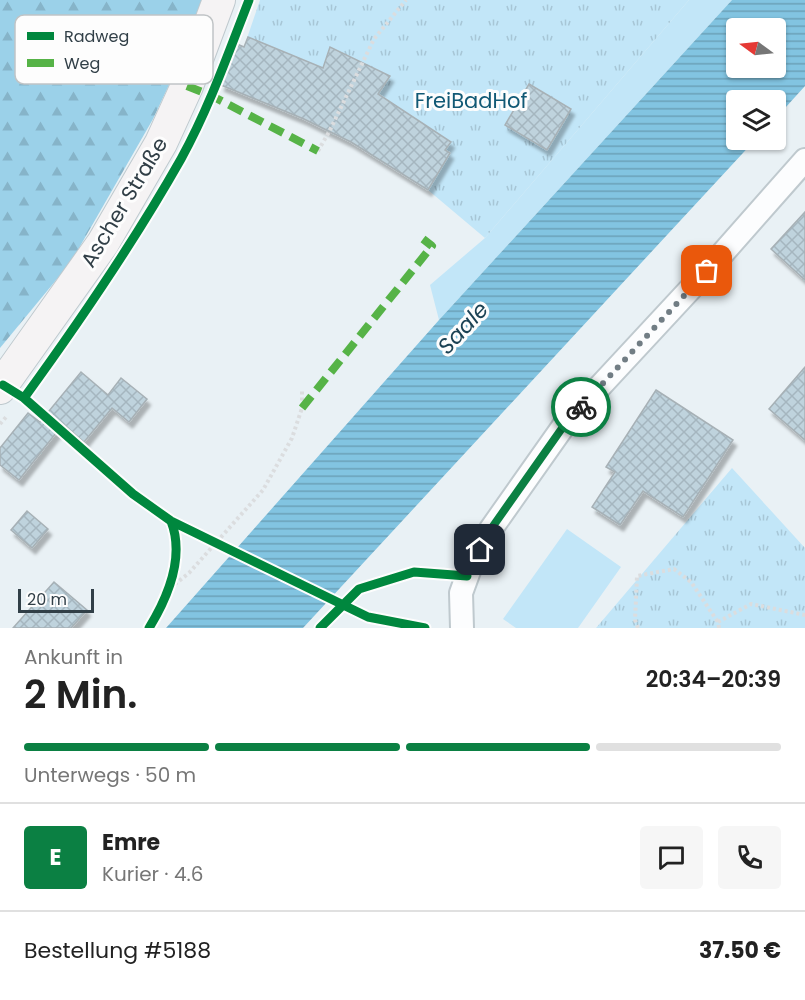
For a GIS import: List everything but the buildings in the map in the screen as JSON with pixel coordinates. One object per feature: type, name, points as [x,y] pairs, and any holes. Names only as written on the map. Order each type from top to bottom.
[{"type":"street","name":"Ascher Straße","points":[[213,16],[219,0]]},
{"type":"street","name":"Ascher Straße","points":[[0,388],[104,243],[161,143],[188,84]]},
{"type":"street","points":[[462,628],[461,593],[469,571],[491,529],[565,424],[707,271],[805,160]]},
{"type":"path","points":[[318,150],[330,132],[374,39],[406,0]]},
{"type":"path","points":[[170,588],[189,573],[263,490],[292,438],[302,408],[302,391]]},
{"type":"path","points":[[638,628],[634,620],[637,576],[674,569],[691,582],[718,622],[719,628]]},
{"type":"path","points":[[718,622],[751,604],[805,614]]},
{"type":"green space","points":[[0,0],[204,0],[199,15],[15,15],[15,84],[169,84],[153,119],[71,262],[0,348]]},
{"type":"green space","name":"FreiBadHof","points":[[260,0],[689,0],[485,238],[428,190],[351,142],[237,44],[244,47]]},
{"type":"green space","points":[[689,0],[732,0],[439,320],[430,285],[485,238]]},
{"type":"green space","points":[[732,468],[805,548],[805,628],[596,628]]},
{"type":"green space","points":[[567,529],[621,567],[578,628],[516,628],[503,619]]},
{"type":"water","name":"Saale","points":[[732,0],[805,0],[805,86],[786,107],[786,90],[726,90],[726,150],[746,150],[303,628],[166,628],[439,320]]},
{"type":"marked path","points":[[187,86],[212,96],[318,151]]},
{"type":"marked path","points":[[302,408],[432,246],[423,239]]},
{"type":"cycle path","points":[[24,398],[106,281],[145,221],[181,159],[209,101],[249,0]]},
{"type":"cycle path","points":[[3,385],[24,398],[133,494],[171,521],[368,617],[425,628]]},
{"type":"cycle path","points":[[149,628],[168,590],[175,563],[175,535],[171,521]]},
{"type":"cycle path","points":[[320,628],[359,589],[414,572],[467,576]]},
{"type":"way so far","points":[[581,407],[707,271]]},
{"type":"route","points":[[480,550],[491,529],[565,424],[581,407]]}]
